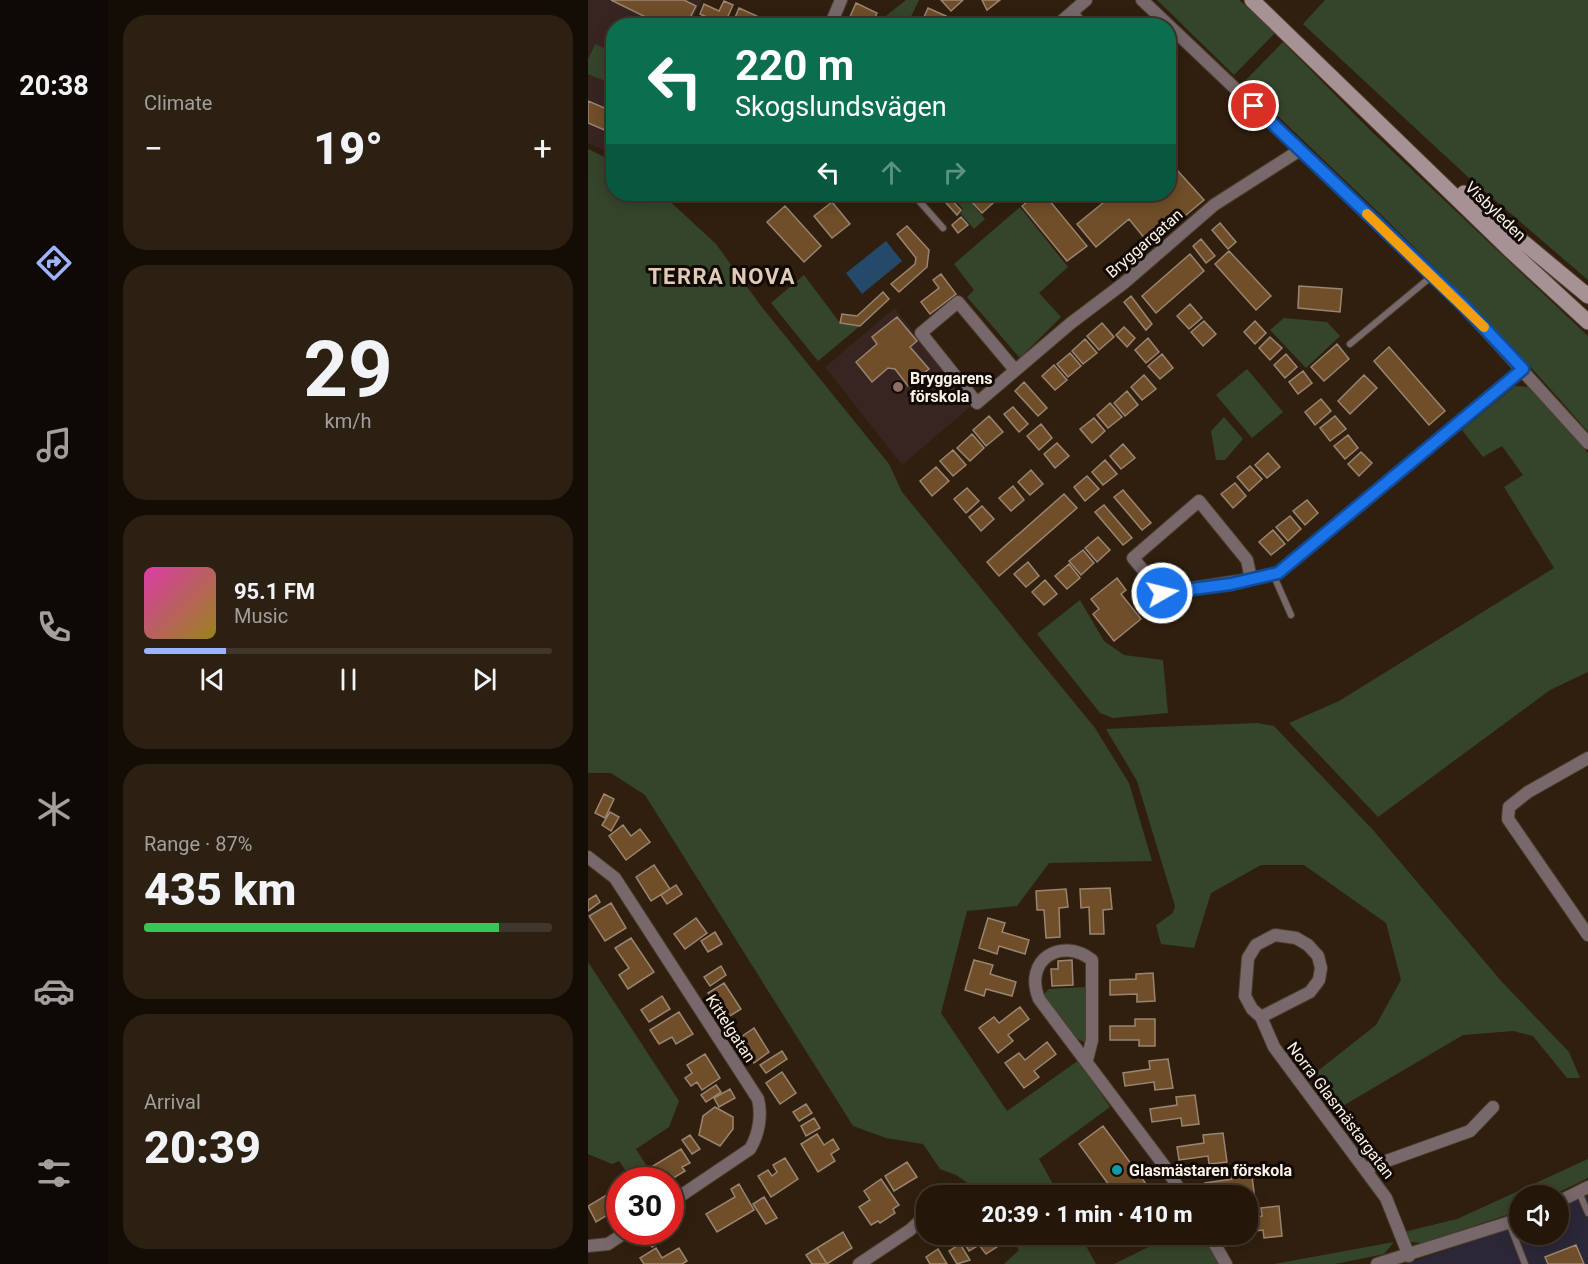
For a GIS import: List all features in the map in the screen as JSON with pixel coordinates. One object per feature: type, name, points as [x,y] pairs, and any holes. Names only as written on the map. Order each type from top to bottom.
[{"type":"main road","name":"Visbyleden","points":[[1252,0],[1382,123],[1511,251],[1588,322]]},
{"type":"main road","name":"Visbyleden","points":[[1382,123],[1588,296]]},
{"type":"street","points":[[833,18],[841,0]]},
{"type":"street","points":[[1066,18],[1086,0]]},
{"type":"street","points":[[1142,0],[1161,18]]},
{"type":"street","points":[[1176,32],[1432,276],[1523,369],[1588,442]]},
{"type":"street","name":"Bryggargatan","points":[[1016,370],[958,302],[921,333],[977,403],[1124,283],[1214,205],[1300,150]]},
{"type":"street","points":[[1251,579],[1248,560],[1198,501],[1132,558],[1162,593],[1251,579],[1273,574],[1308,550],[1523,369]]},
{"type":"street","points":[[1588,758],[1528,792],[1509,807],[1508,819],[1509,826],[1588,935]]},
{"type":"street","name":"Kittelgatan","points":[[588,857],[615,878],[758,1099],[760,1108],[756,1138],[750,1149],[684,1194]]},
{"type":"street","name":"Norra Glasmästargatan","points":[[1261,1017],[1310,992],[1319,980],[1322,969],[1318,956],[1308,945],[1286,934],[1264,938],[1256,945],[1248,958],[1245,996],[1252,1009],[1261,1017],[1274,1047],[1367,1168],[1386,1198],[1409,1256]]},
{"type":"street","points":[[1087,1060],[1092,1040],[1092,960],[1076,950],[1054,953],[1044,959],[1035,972],[1033,985],[1039,999],[1076,1049],[1087,1060],[1176,1185]]},
{"type":"street","points":[[1367,1168],[1470,1131],[1493,1107]]},
{"type":"street","points":[[1569,1197],[1584,1190]]},
{"type":"street","points":[[1377,1264],[1409,1256],[1509,1223]]},
{"type":"street","points":[[859,1264],[916,1224]]},
{"type":"street","points":[[588,1246],[606,1245]]},
{"type":"street","points":[[1215,1245],[1226,1264]]},
{"type":"lane","points":[[1075,11],[1080,18]]},
{"type":"lane","points":[[919,201],[943,228]]},
{"type":"lane","points":[[1350,344],[1432,276]]},
{"type":"lane","points":[[1273,574],[1291,615]]},
{"type":"lane","points":[[1584,1190],[1588,1213]]},
{"type":"lane","points":[[1520,1245],[1525,1264]]},
{"type":"shaded area","points":[[588,0],[702,0],[693,18],[606,18],[606,152],[588,143]]},
{"type":"shaded area","name":"Bryggarens förskola","points":[[895,308],[970,407],[902,465],[825,367]]},
{"type":"shaded area","points":[[1588,1195],[1588,1264],[1406,1264],[1509,1228],[1509,1245],[1569,1245],[1569,1204]]},
{"type":"green space","points":[[906,0],[919,0],[910,18],[885,18]]},
{"type":"green space","points":[[1157,0],[1239,0],[1276,32],[1234,75]]},
{"type":"green space","points":[[1325,0],[1588,0],[1588,280],[1468,177],[1303,24]]},
{"type":"green space","points":[[1283,42],[1371,131],[1588,336],[1588,432],[1463,296],[1243,83]]},
{"type":"green space","points":[[595,44],[606,49],[605,81],[588,74],[588,60]]},
{"type":"green space","points":[[588,149],[606,158],[606,201],[670,201],[716,244],[761,306],[889,464],[902,492],[1095,728],[1129,783],[1152,861],[1049,863],[1017,906],[967,911],[941,1013],[1007,1111],[1079,1060],[1110,1107],[1039,1159],[1053,1185],[970,1185],[956,1175],[940,1169],[923,1144],[886,1138],[853,1126],[645,795],[611,773],[588,773]]},
{"type":"green space","points":[[956,201],[970,201],[985,219],[974,229],[960,213],[963,209]]},
{"type":"green space","points":[[1020,207],[1068,267],[1039,293],[1061,317],[1020,358],[967,297],[974,290],[954,264]]},
{"type":"green space","points":[[804,275],[840,323],[860,326],[818,361],[771,303]]},
{"type":"green space","points":[[1284,318],[1327,322],[1340,336],[1306,368],[1270,330]]},
{"type":"green space","points":[[1247,369],[1283,412],[1252,438],[1216,395]]},
{"type":"green space","points":[[1515,386],[1530,387],[1588,453],[1588,672],[1550,690],[1378,817],[1289,723],[1339,701],[1554,568],[1504,487],[1523,475],[1502,446],[1483,457],[1462,430]]},
{"type":"green space","points":[[1224,417],[1243,439],[1225,460],[1216,460],[1211,431]]},
{"type":"green space","points":[[1080,600],[1104,641],[1124,655],[1163,660],[1168,713],[1113,718],[1100,713],[1037,634]]},
{"type":"green space","points":[[1258,723],[1274,726],[1373,830],[1502,982],[1569,1052],[1580,1078],[1567,1078],[1533,1036],[1513,1031],[1463,1035],[1341,1107],[1314,1074],[1376,1025],[1401,980],[1386,923],[1304,865],[1261,865],[1211,893],[1194,948],[1161,944],[1156,925],[1173,913],[1175,906],[1137,781],[1106,729]]},
{"type":"green space","points":[[588,962],[679,1101],[669,1127],[636,1149],[648,1167],[623,1167],[619,1161],[612,1164],[588,1154]]},
{"type":"green space","points":[[1086,987],[1087,1040],[1084,1042],[1076,1038],[1043,995],[1049,989]]},
{"type":"green space","points":[[1588,1159],[1588,1178],[1569,1187],[1569,1185],[1531,1185]]},
{"type":"green space","points":[[1509,1195],[1509,1214],[1422,1243],[1411,1242],[1404,1232],[1457,1219]]},
{"type":"green space","points":[[1394,1242],[1384,1254],[1335,1264],[1274,1264]]},
{"type":"green space","points":[[1016,1245],[1086,1245],[1096,1264],[1004,1264],[1019,1250]]},
{"type":"green space","points":[[1153,1245],[1210,1245],[1222,1264],[1114,1264]]},
{"type":"water","points":[[886,241],[902,261],[862,294],[846,273]]},
{"type":"building","points":[[611,0],[684,0],[696,6],[690,18],[648,18]]},
{"type":"building","points":[[941,0],[963,0],[951,11]]},
{"type":"building","points":[[982,0],[1000,0],[987,10]]},
{"type":"building","points":[[724,1],[733,5],[727,18],[709,18],[700,14],[704,4],[719,11]]},
{"type":"building","points":[[856,3],[877,13],[875,18],[849,18]]},
{"type":"building","points":[[739,8],[761,18],[735,18]]},
{"type":"building","points":[[928,8],[948,17],[948,18],[924,18]]},
{"type":"building","points":[[588,101],[606,109],[606,131],[588,123]]},
{"type":"building","points":[[1176,169],[1204,200],[1150,245],[1129,219],[1096,247],[1077,224],[1105,201],[1176,201]]},
{"type":"building","points":[[944,201],[953,201],[961,210],[957,215]]},
{"type":"building","points":[[971,201],[995,201],[982,213]]},
{"type":"building","points":[[1028,201],[1050,201],[1087,246],[1067,261],[1022,206]]},
{"type":"building","points":[[832,202],[850,224],[832,238],[814,216]]},
{"type":"building","points":[[785,206],[821,246],[804,262],[767,222]]},
{"type":"building","points":[[961,217],[968,225],[958,233],[952,225]]},
{"type":"building","points":[[1220,223],[1236,242],[1228,249],[1212,230]]},
{"type":"building","points":[[907,226],[929,250],[927,267],[899,292],[891,284],[915,264],[916,258],[897,234]]},
{"type":"building","points":[[1201,239],[1215,256],[1206,263],[1193,246]]},
{"type":"building","points":[[1229,251],[1271,296],[1256,310],[1215,264]]},
{"type":"building","points":[[1190,254],[1204,271],[1156,313],[1142,296]]},
{"type":"building","points":[[941,274],[956,294],[930,314],[921,302],[939,288],[933,280]]},
{"type":"building","points":[[1299,286],[1342,289],[1340,312],[1298,308]]},
{"type":"building","points":[[883,292],[889,299],[860,326],[840,323],[842,314],[857,316]]},
{"type":"building","points":[[1131,296],[1152,324],[1146,330],[1124,302]]},
{"type":"building","points":[[1190,304],[1202,318],[1189,329],[1177,316]]},
{"type":"building","points":[[897,317],[917,341],[910,347],[929,369],[908,386],[895,369],[888,368],[872,382],[856,362],[877,344],[872,337]]},
{"type":"building","points":[[1204,321],[1216,334],[1203,346],[1191,332]]},
{"type":"building","points":[[1255,321],[1266,333],[1255,344],[1244,332]]},
{"type":"building","points":[[1102,323],[1114,337],[1099,350],[1087,336]]},
{"type":"building","points":[[1124,327],[1135,338],[1127,347],[1116,335]]},
{"type":"building","points":[[1270,337],[1282,348],[1270,360],[1259,348]]},
{"type":"building","points":[[1148,338],[1159,352],[1146,363],[1135,350]]},
{"type":"building","points":[[1085,339],[1097,353],[1083,364],[1072,351]]},
{"type":"building","points":[[1337,344],[1349,359],[1324,381],[1311,367]]},
{"type":"building","points":[[1389,347],[1445,411],[1429,425],[1374,361]]},
{"type":"building","points":[[1070,353],[1081,366],[1068,377],[1057,364]]},
{"type":"building","points":[[1162,354],[1173,368],[1160,379],[1148,366]]},
{"type":"building","points":[[1286,354],[1297,367],[1285,378],[1274,365]]},
{"type":"building","points":[[1054,365],[1067,380],[1055,390],[1042,376]]},
{"type":"building","points":[[1303,371],[1312,383],[1298,394],[1289,382]]},
{"type":"building","points":[[1144,375],[1156,389],[1142,400],[1131,387]]},
{"type":"building","points":[[1364,375],[1377,388],[1350,414],[1338,401]]},
{"type":"building","points":[[1024,382],[1047,408],[1038,416],[1015,391]]},
{"type":"building","points":[[1127,391],[1138,405],[1125,416],[1114,403]]},
{"type":"building","points":[[1321,399],[1331,411],[1315,425],[1305,412]]},
{"type":"building","points":[[1110,403],[1122,417],[1108,428],[1097,415]]},
{"type":"building","points":[[1013,407],[1028,424],[1019,432],[1004,414]]},
{"type":"building","points":[[989,416],[1003,432],[986,446],[973,430]]},
{"type":"building","points":[[1335,416],[1346,429],[1330,441],[1320,428]]},
{"type":"building","points":[[1094,418],[1105,431],[1092,443],[1080,429]]},
{"type":"building","points":[[1041,424],[1052,438],[1039,450],[1027,436]]},
{"type":"building","points":[[972,434],[984,448],[970,461],[957,448]]},
{"type":"building","points":[[1348,435],[1358,448],[1345,459],[1334,446]]},
{"type":"building","points":[[1057,443],[1069,456],[1055,468],[1044,454]]},
{"type":"building","points":[[1123,444],[1135,458],[1121,469],[1110,456]]},
{"type":"building","points":[[953,450],[966,465],[953,476],[940,461]]},
{"type":"building","points":[[1361,452],[1372,463],[1359,476],[1348,464]]},
{"type":"building","points":[[1268,453],[1280,467],[1267,478],[1255,465]]},
{"type":"building","points":[[1105,460],[1117,474],[1103,485],[1092,472]]},
{"type":"building","points":[[1250,466],[1262,479],[1249,491],[1237,477]]},
{"type":"building","points":[[936,467],[949,481],[932,496],[920,481]]},
{"type":"building","points":[[1031,470],[1043,484],[1030,495],[1018,482]]},
{"type":"building","points":[[1087,476],[1099,489],[1085,501],[1074,487]]},
{"type":"building","points":[[1235,483],[1246,496],[1233,508],[1221,494]]},
{"type":"building","points":[[1013,486],[1024,500],[1011,511],[999,498]]},
{"type":"building","points":[[967,488],[979,501],[966,513],[954,499]]},
{"type":"building","points":[[1123,490],[1151,523],[1142,530],[1114,497]]},
{"type":"building","points":[[1064,494],[1077,508],[999,576],[987,562]]},
{"type":"building","points":[[1307,500],[1318,513],[1305,525],[1293,511]]},
{"type":"building","points":[[1104,505],[1132,538],[1123,545],[1095,512]]},
{"type":"building","points":[[982,506],[994,519],[981,531],[969,517]]},
{"type":"building","points":[[1290,516],[1301,529],[1288,541],[1276,527]]},
{"type":"building","points":[[1273,530],[1285,544],[1271,555],[1259,542]]},
{"type":"building","points":[[1098,537],[1110,550],[1097,562],[1085,548]]},
{"type":"building","points":[[1083,550],[1094,563],[1081,575],[1069,561]]},
{"type":"building","points":[[1028,562],[1039,576],[1026,587],[1014,574]]},
{"type":"building","points":[[1069,564],[1080,578],[1067,589],[1055,576]]},
{"type":"building","points":[[1117,578],[1126,590],[1121,594],[1141,619],[1114,641],[1093,614],[1099,609],[1091,599]]},
{"type":"building","points":[[1045,580],[1057,594],[1044,605],[1032,592]]},
{"type":"building","points":[[604,794],[614,799],[605,818],[595,813]]},
{"type":"building","points":[[610,812],[619,817],[611,831],[602,825]]},
{"type":"building","points":[[623,825],[631,836],[640,829],[650,842],[626,860],[609,836]]},
{"type":"building","points":[[654,865],[670,889],[651,901],[636,877]]},
{"type":"building","points":[[676,885],[682,894],[667,904],[661,895]]},
{"type":"building","points":[[1110,888],[1112,909],[1103,910],[1104,934],[1090,934],[1089,907],[1081,908],[1080,889]]},
{"type":"building","points":[[1066,889],[1068,907],[1059,908],[1060,937],[1046,938],[1044,910],[1037,910],[1036,891]]},
{"type":"building","points":[[596,895],[600,902],[588,911],[588,900]]},
{"type":"building","points":[[611,903],[626,928],[605,941],[589,916]]},
{"type":"building","points":[[696,918],[707,933],[685,949],[674,934]]},
{"type":"building","points":[[988,918],[1005,923],[1002,932],[1029,940],[1025,954],[999,946],[997,954],[979,948]]},
{"type":"building","points":[[715,932],[722,944],[708,952],[701,941]]},
{"type":"building","points":[[631,938],[654,972],[628,989],[619,975],[629,968],[615,948]]},
{"type":"building","points":[[974,960],[993,965],[990,974],[1016,982],[1012,996],[986,989],[984,996],[965,990]]},
{"type":"building","points":[[1072,960],[1073,985],[1052,986],[1051,969],[1058,969],[1058,961]]},
{"type":"building","points":[[721,966],[726,975],[710,986],[704,977]]},
{"type":"building","points":[[1153,973],[1155,1001],[1137,1002],[1137,994],[1110,995],[1110,980],[1136,979],[1136,974]]},
{"type":"building","points":[[724,983],[741,1009],[725,1019],[708,993]]},
{"type":"building","points":[[662,996],[670,1009],[649,1022],[641,1010]]},
{"type":"building","points":[[1020,1007],[1029,1019],[1008,1035],[1013,1041],[998,1053],[979,1028],[994,1017],[999,1023]]},
{"type":"building","points":[[679,1012],[693,1034],[676,1044],[672,1037],[659,1044],[650,1030]]},
{"type":"building","points":[[1135,1019],[1155,1019],[1155,1046],[1139,1046],[1139,1040],[1110,1040],[1110,1026],[1135,1026]]},
{"type":"building","points":[[754,1028],[769,1052],[754,1063],[738,1039]]},
{"type":"building","points":[[1047,1042],[1056,1054],[1034,1071],[1039,1077],[1024,1088],[1005,1063],[1019,1053],[1025,1060]]},
{"type":"building","points":[[782,1051],[787,1059],[766,1073],[760,1065]]},
{"type":"building","points":[[705,1054],[720,1078],[702,1090],[697,1082],[691,1086],[685,1078],[692,1073],[687,1065]]},
{"type":"building","points":[[1168,1059],[1173,1088],[1155,1090],[1154,1082],[1125,1086],[1123,1073],[1150,1069],[1149,1061]]},
{"type":"building","points":[[782,1072],[796,1093],[780,1104],[766,1083]]},
{"type":"building","points":[[716,1085],[721,1092],[706,1102],[701,1095]]},
{"type":"building","points":[[730,1089],[735,1098],[719,1107],[714,1098]]},
{"type":"building","points":[[1195,1095],[1199,1124],[1182,1126],[1181,1118],[1152,1122],[1150,1109],[1177,1105],[1176,1097]]},
{"type":"building","points":[[806,1104],[812,1113],[799,1121],[793,1112]]},
{"type":"building","points":[[715,1107],[733,1117],[733,1129],[720,1146],[699,1135],[703,1116]]},
{"type":"building","points":[[814,1118],[820,1128],[806,1136],[801,1126]]},
{"type":"building","name":"Glasmästaren förskola","points":[[1103,1126],[1147,1185],[1109,1185],[1079,1144]]},
{"type":"building","points":[[1223,1133],[1227,1162],[1209,1164],[1208,1156],[1179,1160],[1177,1147],[1204,1143],[1203,1135]]},
{"type":"building","points":[[817,1134],[824,1145],[833,1139],[839,1149],[831,1154],[835,1161],[818,1172],[801,1144]]},
{"type":"building","points":[[690,1135],[700,1149],[692,1154],[682,1140]]},
{"type":"building","points":[[681,1149],[690,1163],[682,1167],[653,1166]]},
{"type":"building","points":[[785,1158],[798,1179],[771,1197],[758,1176],[768,1170],[772,1176],[777,1172],[773,1165]]},
{"type":"building","points":[[907,1162],[917,1177],[894,1191],[885,1176]]},
{"type":"building","points":[[1251,1169],[1253,1185],[1205,1185],[1205,1183],[1232,1179],[1231,1172]]},
{"type":"building","points":[[881,1179],[899,1205],[893,1209],[895,1213],[880,1223],[878,1221],[871,1225],[859,1207],[870,1200],[864,1191]]},
{"type":"building","points":[[739,1184],[754,1210],[717,1232],[706,1214],[735,1197],[731,1189]]},
{"type":"building","points":[[606,1195],[606,1216],[596,1222],[588,1206]]},
{"type":"building","points":[[764,1197],[777,1218],[766,1224],[753,1204]]},
{"type":"building","points":[[1279,1206],[1282,1236],[1264,1238],[1263,1230],[1258,1231],[1258,1217],[1262,1216],[1261,1208]]},
{"type":"building","points":[[843,1232],[852,1248],[827,1264],[817,1248]]},
{"type":"building","points":[[961,1245],[970,1260],[957,1264],[949,1251]]},
{"type":"building","points":[[965,1245],[979,1245],[969,1251]]},
{"type":"building","points":[[979,1245],[1000,1245],[986,1254]]},
{"type":"building","points":[[1576,1245],[1584,1264],[1548,1264],[1545,1257]]},
{"type":"building","points":[[656,1248],[662,1258],[679,1248],[687,1261],[682,1264],[644,1264],[640,1258]]},
{"type":"building","points":[[817,1248],[827,1264],[812,1264],[806,1255]]},
{"type":"building","points":[[938,1249],[947,1264],[930,1264],[926,1257]]},
{"type":"slow traffic","points":[[1367,214],[1484,327]]},
{"type":"place","name":"Bryggarens förskola","points":[[898,387]]},
{"type":"place","name":"Glasmästaren förskola","points":[[1117,1170]]},
{"type":"district","name":"TERRA NOVA","points":[[722,276]]},
{"type":"route","points":[[1162,593],[1231,584],[1278,573],[1523,369],[1462,304],[1254,106]]}]
